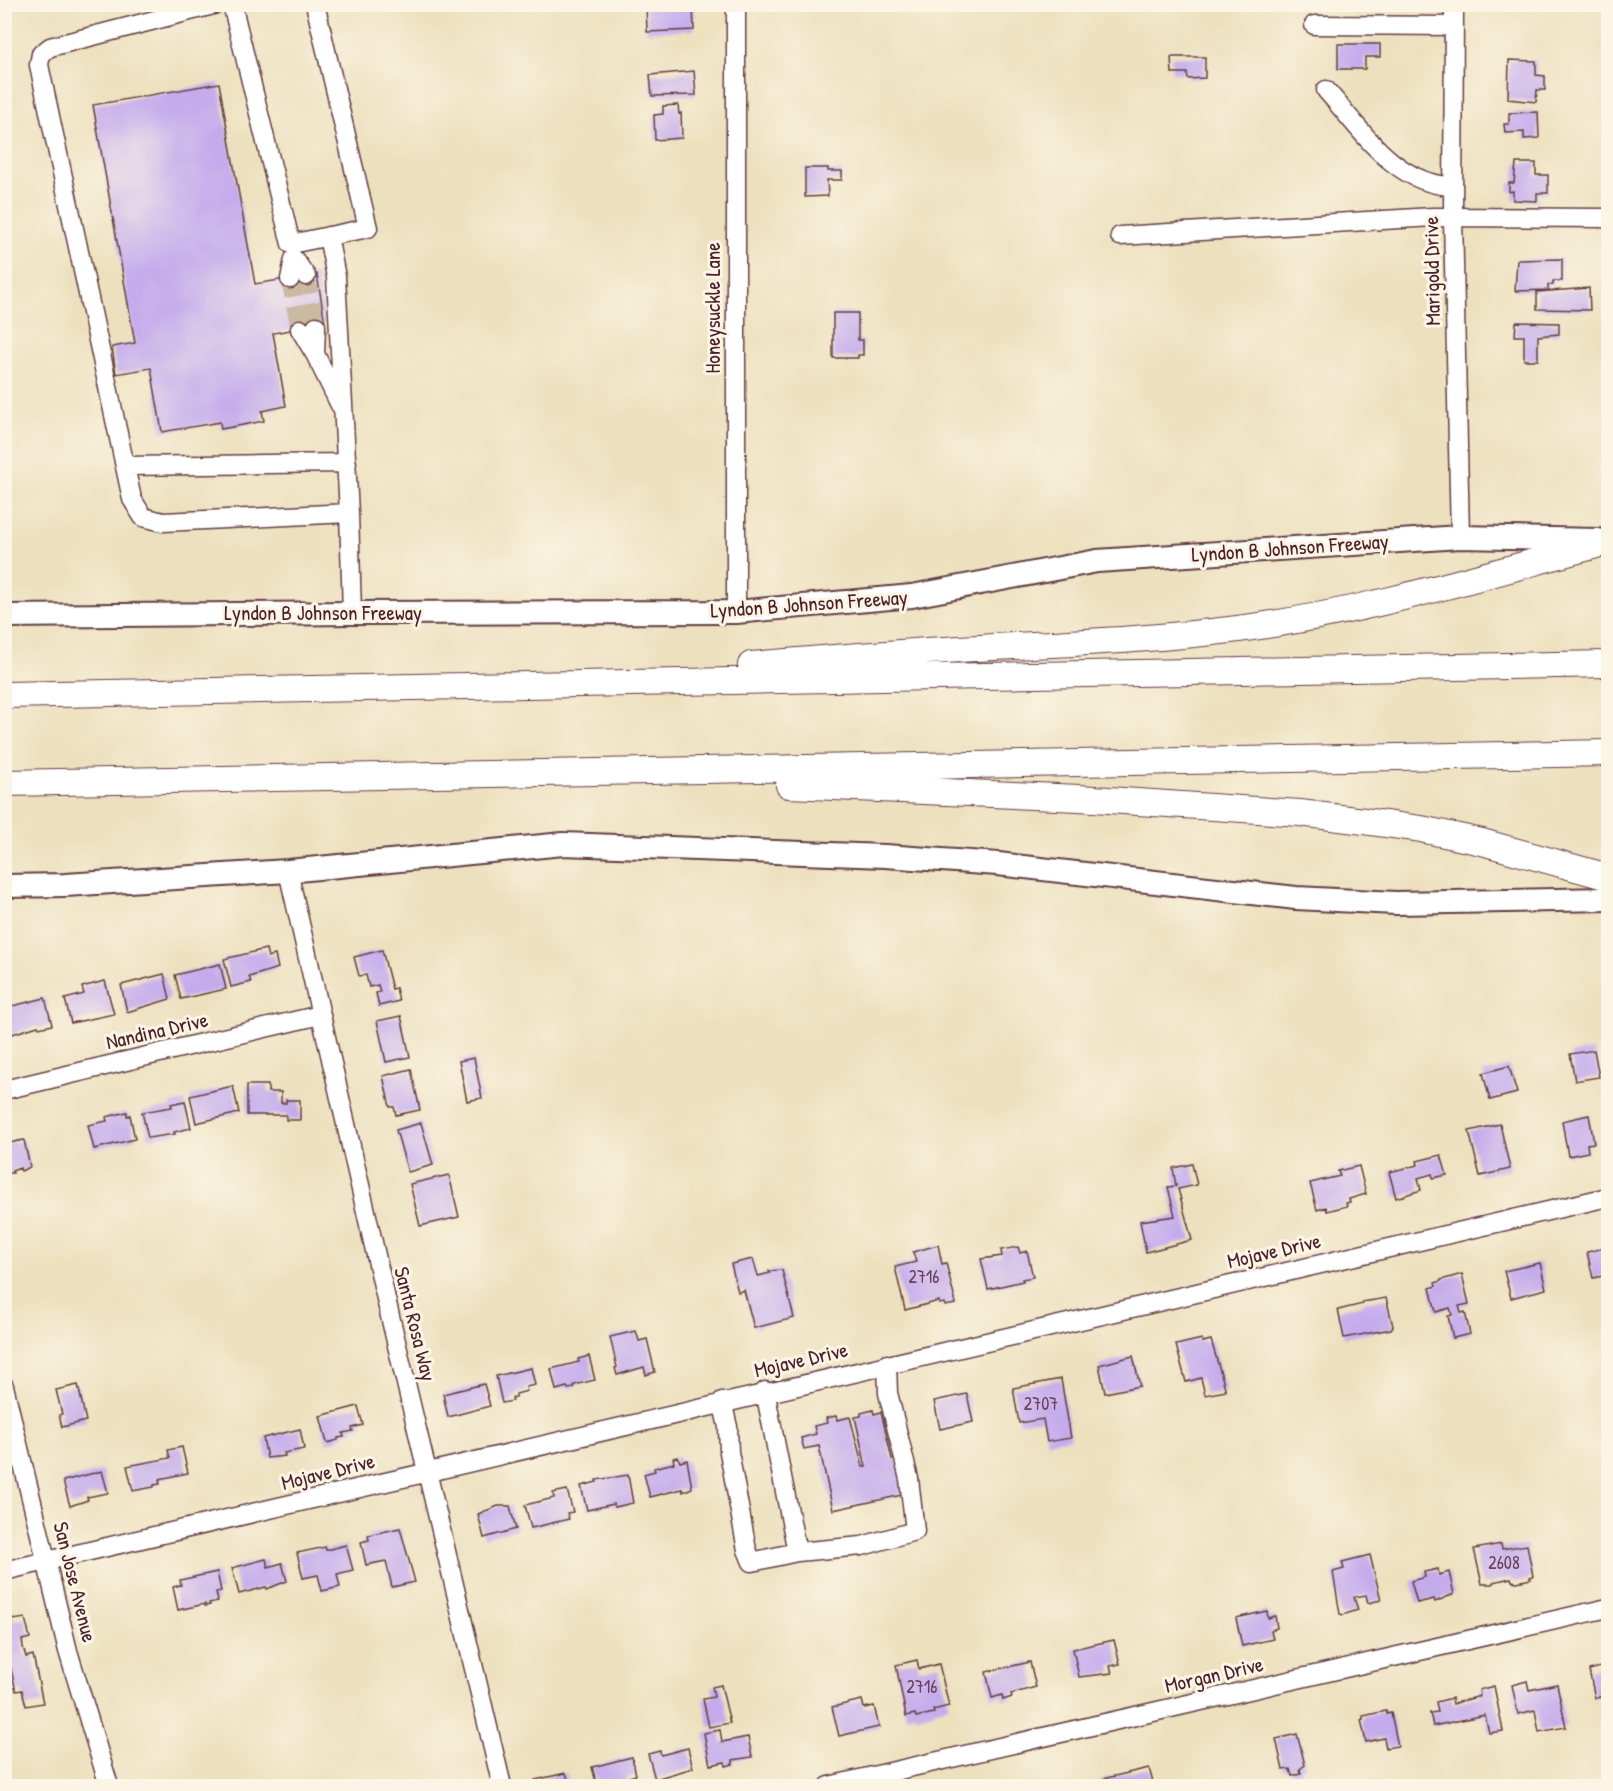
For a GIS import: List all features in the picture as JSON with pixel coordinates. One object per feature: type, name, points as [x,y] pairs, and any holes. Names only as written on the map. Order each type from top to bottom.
[{"type":"highway","points":[[480,686],[928,651],[1137,639],[1239,629],[1372,604],[1608,541]]},
{"type":"highway","points":[[4,695],[1608,664]]},
{"type":"highway","points":[[4,783],[1608,753]]},
{"type":"highway","points":[[479,774],[913,789],[1300,813],[1421,829],[1482,842],[1608,877]]},
{"type":"main road","name":"Lyndon B Johnson Freeway","points":[[4,616],[736,612],[912,596],[1097,561],[1460,537],[1608,541]]},
{"type":"main road","points":[[4,886],[66,885],[288,871],[563,844],[885,856],[998,864],[1296,898],[1396,903],[1608,899]]},
{"type":"street","points":[[217,4],[50,47],[41,54],[39,65],[132,499],[143,517],[163,522],[349,513]]},
{"type":"street","points":[[232,4],[298,277]]},
{"type":"street","points":[[292,252],[328,236],[368,228],[315,4]]},
{"type":"street","name":"Honeysuckle Lane","points":[[736,4],[736,612]]},
{"type":"street","name":"Marigold Drive","points":[[1454,4],[1453,217],[1460,537]]},
{"type":"street","points":[[1314,25],[1454,26]]},
{"type":"street","points":[[1326,90],[1391,163],[1407,174],[1426,182],[1439,186],[1453,186]]},
{"type":"street","points":[[1120,236],[1453,217],[1608,218]]},
{"type":"street","points":[[328,236],[336,277],[347,463],[352,613]]},
{"type":"street","points":[[308,327],[315,354],[344,414]]},
{"type":"street","points":[[125,466],[347,463]]},
{"type":"street","name":"Santa Rosa Way","points":[[288,871],[389,1312],[502,1786]]},
{"type":"street","name":"Nandina Drive","points":[[4,1090],[320,1015]]},
{"type":"street","name":"Mojave Drive","points":[[4,1571],[722,1401],[1608,1197]]},
{"type":"street","points":[[722,1401],[747,1550],[752,1562],[797,1552],[862,1546],[915,1531],[909,1479],[888,1393],[887,1364]]},
{"type":"street","name":"San Jose Avenue","points":[[4,1386],[68,1651],[110,1786]]},
{"type":"street","points":[[765,1391],[797,1552]]},
{"type":"street","name":"Morgan Drive","points":[[829,1786],[1608,1608]]},
{"type":"building","points":[[646,4],[693,4],[694,30],[647,32]]},
{"type":"building","points":[[1338,44],[1380,44],[1380,57],[1365,57],[1365,69],[1338,69]]},
{"type":"building","points":[[1171,57],[1205,57],[1205,78],[1188,79],[1187,73],[1172,73]]},
{"type":"building","points":[[1509,60],[1536,61],[1536,75],[1545,76],[1545,90],[1537,90],[1536,102],[1508,99]]},
{"type":"building","points":[[694,71],[696,95],[652,96],[650,75]]},
{"type":"building","points":[[219,83],[255,284],[317,274],[325,324],[273,333],[286,406],[262,411],[264,421],[221,429],[220,422],[162,432],[151,368],[116,374],[112,347],[135,343],[93,105]]},
{"type":"building","points":[[678,105],[679,114],[681,113],[682,138],[655,140],[654,115],[663,114],[663,106]]},
{"type":"building","points":[[1538,112],[1539,138],[1524,139],[1524,132],[1505,133],[1504,124],[1509,124],[1509,113]]},
{"type":"building","points":[[1516,163],[1536,163],[1536,175],[1548,175],[1548,193],[1537,193],[1537,201],[1513,200],[1513,191],[1509,192],[1509,183],[1514,183]]},
{"type":"building","points":[[805,168],[828,168],[828,171],[842,171],[842,180],[827,180],[828,196],[805,197]]},
{"type":"building","points":[[1562,259],[1562,281],[1553,281],[1553,285],[1548,285],[1548,290],[1515,291],[1517,260]]},
{"type":"building","points":[[1589,288],[1590,310],[1537,309],[1537,292]]},
{"type":"building","points":[[833,313],[858,313],[858,340],[863,340],[863,355],[858,355],[858,358],[833,358]]},
{"type":"building","points":[[1516,322],[1559,323],[1559,334],[1538,336],[1538,360],[1524,360],[1524,336],[1515,336]]},
{"type":"building","points":[[266,949],[268,957],[275,955],[278,968],[249,977],[251,982],[231,987],[224,959]]},
{"type":"building","points":[[382,950],[392,989],[396,988],[399,1001],[379,1006],[376,993],[380,992],[378,985],[369,987],[366,975],[359,976],[354,957]]},
{"type":"building","points":[[220,964],[226,989],[181,999],[175,975]]},
{"type":"building","points":[[164,974],[170,999],[127,1012],[121,985]]},
{"type":"building","points":[[105,981],[114,1014],[71,1023],[65,999],[84,994],[82,987]]},
{"type":"building","points":[[45,998],[52,1025],[39,1028],[38,1026],[9,1035],[4,1008]]},
{"type":"building","points":[[401,1016],[410,1057],[386,1062],[377,1021]]},
{"type":"building","points":[[1594,1050],[1599,1077],[1575,1081],[1570,1054]]},
{"type":"building","points":[[474,1058],[482,1098],[467,1101],[459,1061]]},
{"type":"building","points":[[1509,1066],[1517,1093],[1490,1100],[1483,1073]]},
{"type":"building","points":[[411,1069],[420,1110],[396,1115],[394,1107],[390,1107],[383,1076]]},
{"type":"building","points":[[247,1085],[268,1085],[268,1092],[281,1092],[281,1103],[286,1103],[286,1100],[300,1100],[300,1120],[286,1120],[286,1115],[247,1115]]},
{"type":"building","points":[[233,1086],[239,1113],[196,1123],[190,1096]]},
{"type":"building","points":[[185,1101],[191,1128],[174,1132],[175,1134],[148,1138],[142,1112],[172,1107],[171,1104]]},
{"type":"building","points":[[127,1112],[127,1116],[130,1115],[135,1139],[94,1149],[88,1125],[107,1121],[106,1117]]},
{"type":"building","points":[[1589,1115],[1594,1143],[1587,1144],[1588,1152],[1568,1156],[1562,1121]]},
{"type":"building","points":[[421,1123],[433,1165],[408,1172],[396,1130]]},
{"type":"building","points":[[1500,1124],[1510,1169],[1480,1176],[1469,1131]]},
{"type":"building","points":[[24,1140],[30,1167],[21,1171],[20,1168],[12,1171],[13,1173],[4,1173],[4,1144]]},
{"type":"building","points":[[1441,1155],[1447,1175],[1433,1178],[1432,1174],[1418,1178],[1421,1190],[1396,1198],[1389,1172],[1418,1165],[1417,1161]]},
{"type":"building","points":[[1192,1164],[1197,1185],[1178,1189],[1192,1240],[1146,1252],[1140,1221],[1175,1216],[1168,1187],[1176,1186],[1173,1168]]},
{"type":"building","points":[[1359,1166],[1366,1194],[1349,1199],[1347,1206],[1327,1211],[1326,1207],[1317,1210],[1310,1183],[1340,1176],[1338,1171]]},
{"type":"building","points":[[449,1175],[459,1217],[420,1226],[410,1184]]},
{"type":"building","points":[[938,1245],[942,1264],[946,1263],[956,1304],[945,1306],[944,1303],[939,1304],[939,1301],[905,1310],[895,1267],[916,1262],[913,1252]]},
{"type":"building","points":[[1018,1247],[1020,1253],[1027,1251],[1033,1277],[988,1289],[981,1259],[1002,1256],[1001,1250]]},
{"type":"building","points":[[1608,1247],[1608,1275],[1593,1278],[1587,1252]]},
{"type":"building","points":[[753,1259],[758,1276],[770,1273],[769,1271],[782,1270],[794,1318],[754,1328],[744,1290],[738,1292],[731,1264]]},
{"type":"building","points":[[1540,1263],[1546,1289],[1511,1298],[1504,1271]]},
{"type":"building","points":[[1462,1274],[1469,1304],[1459,1306],[1461,1313],[1465,1312],[1470,1334],[1453,1338],[1448,1316],[1452,1315],[1450,1308],[1436,1312],[1430,1288],[1436,1286],[1435,1283],[1441,1280]]},
{"type":"building","points":[[1386,1298],[1393,1326],[1391,1329],[1344,1338],[1338,1310]]},
{"type":"building","points":[[636,1331],[639,1341],[647,1339],[655,1372],[646,1375],[644,1367],[617,1375],[610,1337]]},
{"type":"building","points":[[1202,1339],[1203,1342],[1211,1340],[1226,1391],[1205,1395],[1201,1378],[1186,1382],[1176,1345]]},
{"type":"building","points":[[589,1356],[595,1380],[574,1385],[574,1388],[556,1390],[551,1369],[579,1362],[578,1359]]},
{"type":"building","points":[[1133,1356],[1140,1386],[1105,1393],[1099,1365]]},
{"type":"building","points":[[531,1368],[535,1385],[526,1387],[527,1391],[516,1394],[516,1397],[512,1398],[513,1401],[502,1403],[496,1376]]},
{"type":"building","points":[[1061,1379],[1071,1438],[1047,1442],[1043,1419],[1019,1423],[1013,1388]]},
{"type":"building","points":[[484,1384],[490,1406],[448,1417],[443,1394]]},
{"type":"building","points":[[78,1385],[86,1421],[62,1427],[59,1415],[62,1414],[56,1390]]},
{"type":"building","points":[[967,1394],[973,1422],[940,1429],[934,1401]]},
{"type":"building","points":[[358,1406],[363,1425],[352,1428],[353,1431],[343,1433],[344,1437],[338,1440],[327,1443],[320,1416]]},
{"type":"building","points":[[873,1410],[874,1414],[881,1412],[892,1459],[898,1457],[907,1494],[833,1510],[819,1446],[804,1449],[801,1438],[816,1434],[814,1426],[827,1423],[826,1418],[836,1416],[837,1420],[850,1417],[863,1467],[866,1467],[855,1417]]},
{"type":"building","points":[[300,1429],[304,1449],[284,1453],[285,1456],[267,1458],[263,1438]]},
{"type":"building","points":[[182,1447],[188,1473],[159,1479],[160,1484],[154,1487],[133,1491],[127,1466],[170,1458],[168,1450]]},
{"type":"building","points":[[678,1457],[680,1462],[687,1460],[692,1488],[683,1492],[682,1489],[650,1497],[644,1474],[655,1471],[654,1468],[674,1463],[673,1458]]},
{"type":"building","points":[[102,1471],[108,1493],[87,1497],[88,1500],[70,1506],[63,1481]]},
{"type":"building","points":[[628,1475],[633,1503],[615,1507],[614,1504],[587,1510],[581,1486],[597,1482],[596,1480]]},
{"type":"building","points":[[567,1490],[573,1512],[567,1513],[569,1519],[531,1528],[525,1505],[554,1498],[553,1493]]},
{"type":"building","points":[[498,1506],[510,1506],[516,1529],[484,1538],[478,1514]]},
{"type":"building","points":[[400,1528],[415,1582],[392,1587],[386,1561],[366,1565],[361,1542],[369,1540],[368,1535]]},
{"type":"building","points":[[1501,1544],[1502,1549],[1527,1545],[1533,1576],[1530,1577],[1531,1579],[1517,1582],[1512,1581],[1511,1578],[1493,1582],[1493,1584],[1482,1584],[1474,1549]]},
{"type":"building","points":[[346,1545],[353,1570],[337,1574],[340,1587],[322,1591],[318,1575],[303,1578],[297,1553]]},
{"type":"building","points":[[1370,1555],[1381,1600],[1368,1603],[1366,1595],[1354,1597],[1358,1610],[1340,1614],[1333,1572],[1344,1569],[1342,1562]]},
{"type":"building","points":[[266,1559],[268,1567],[282,1563],[287,1581],[267,1589],[266,1587],[239,1594],[232,1568]]},
{"type":"building","points":[[1438,1569],[1439,1575],[1449,1572],[1454,1594],[1435,1602],[1434,1599],[1417,1603],[1411,1581],[1425,1577],[1424,1572]]},
{"type":"building","points":[[217,1572],[221,1591],[216,1592],[218,1601],[209,1603],[210,1605],[178,1610],[173,1587],[181,1585],[180,1580]]},
{"type":"building","points":[[1267,1611],[1268,1618],[1275,1616],[1277,1628],[1271,1630],[1273,1639],[1242,1646],[1236,1618]]},
{"type":"building","points":[[12,1617],[13,1620],[25,1618],[30,1638],[22,1640],[23,1647],[26,1657],[33,1655],[43,1703],[26,1706],[22,1690],[16,1691],[10,1665],[4,1666],[4,1619]]},
{"type":"building","points":[[1114,1640],[1120,1664],[1110,1666],[1112,1673],[1079,1677],[1073,1649]]},
{"type":"building","points":[[917,1660],[919,1669],[939,1664],[949,1706],[933,1710],[934,1713],[916,1717],[915,1714],[906,1716],[896,1665]]},
{"type":"building","points":[[1030,1662],[1036,1687],[1011,1694],[1012,1697],[1003,1700],[1002,1695],[992,1698],[986,1672]]},
{"type":"building","points":[[1608,1665],[1608,1711],[1604,1696],[1595,1698],[1589,1670]]},
{"type":"building","points":[[1527,1681],[1529,1690],[1557,1684],[1566,1727],[1539,1732],[1535,1710],[1518,1714],[1512,1685]]},
{"type":"building","points":[[721,1685],[730,1723],[709,1727],[703,1699],[714,1697],[712,1687]]},
{"type":"building","points":[[1494,1686],[1503,1731],[1489,1733],[1485,1715],[1433,1726],[1430,1713],[1438,1712],[1436,1702],[1452,1698],[1453,1704],[1480,1696],[1479,1690]]},
{"type":"building","points":[[862,1700],[864,1708],[874,1706],[879,1727],[839,1736],[832,1707]]},
{"type":"building","points":[[1386,1711],[1387,1714],[1391,1713],[1398,1746],[1386,1748],[1384,1738],[1366,1742],[1361,1720],[1363,1716]]},
{"type":"building","points":[[720,1730],[722,1742],[748,1737],[752,1757],[733,1760],[733,1764],[726,1766],[725,1762],[710,1765],[704,1733]]},
{"type":"building","points":[[1297,1734],[1305,1765],[1300,1769],[1301,1774],[1292,1776],[1290,1769],[1283,1770],[1276,1739]]},
{"type":"building","points":[[688,1748],[693,1768],[655,1779],[648,1754],[660,1751],[661,1755]]},
{"type":"building","points":[[632,1757],[636,1775],[626,1778],[628,1783],[623,1786],[597,1786],[592,1767]]},
{"type":"building","points":[[1149,1768],[1154,1786],[1103,1786],[1102,1779]]},
{"type":"building","points":[[566,1773],[570,1786],[537,1786],[535,1780]]},
{"type":"tunnel","points":[[306,276],[316,326]]},
{"type":"tunnel","points":[[290,279],[300,329]]}]
